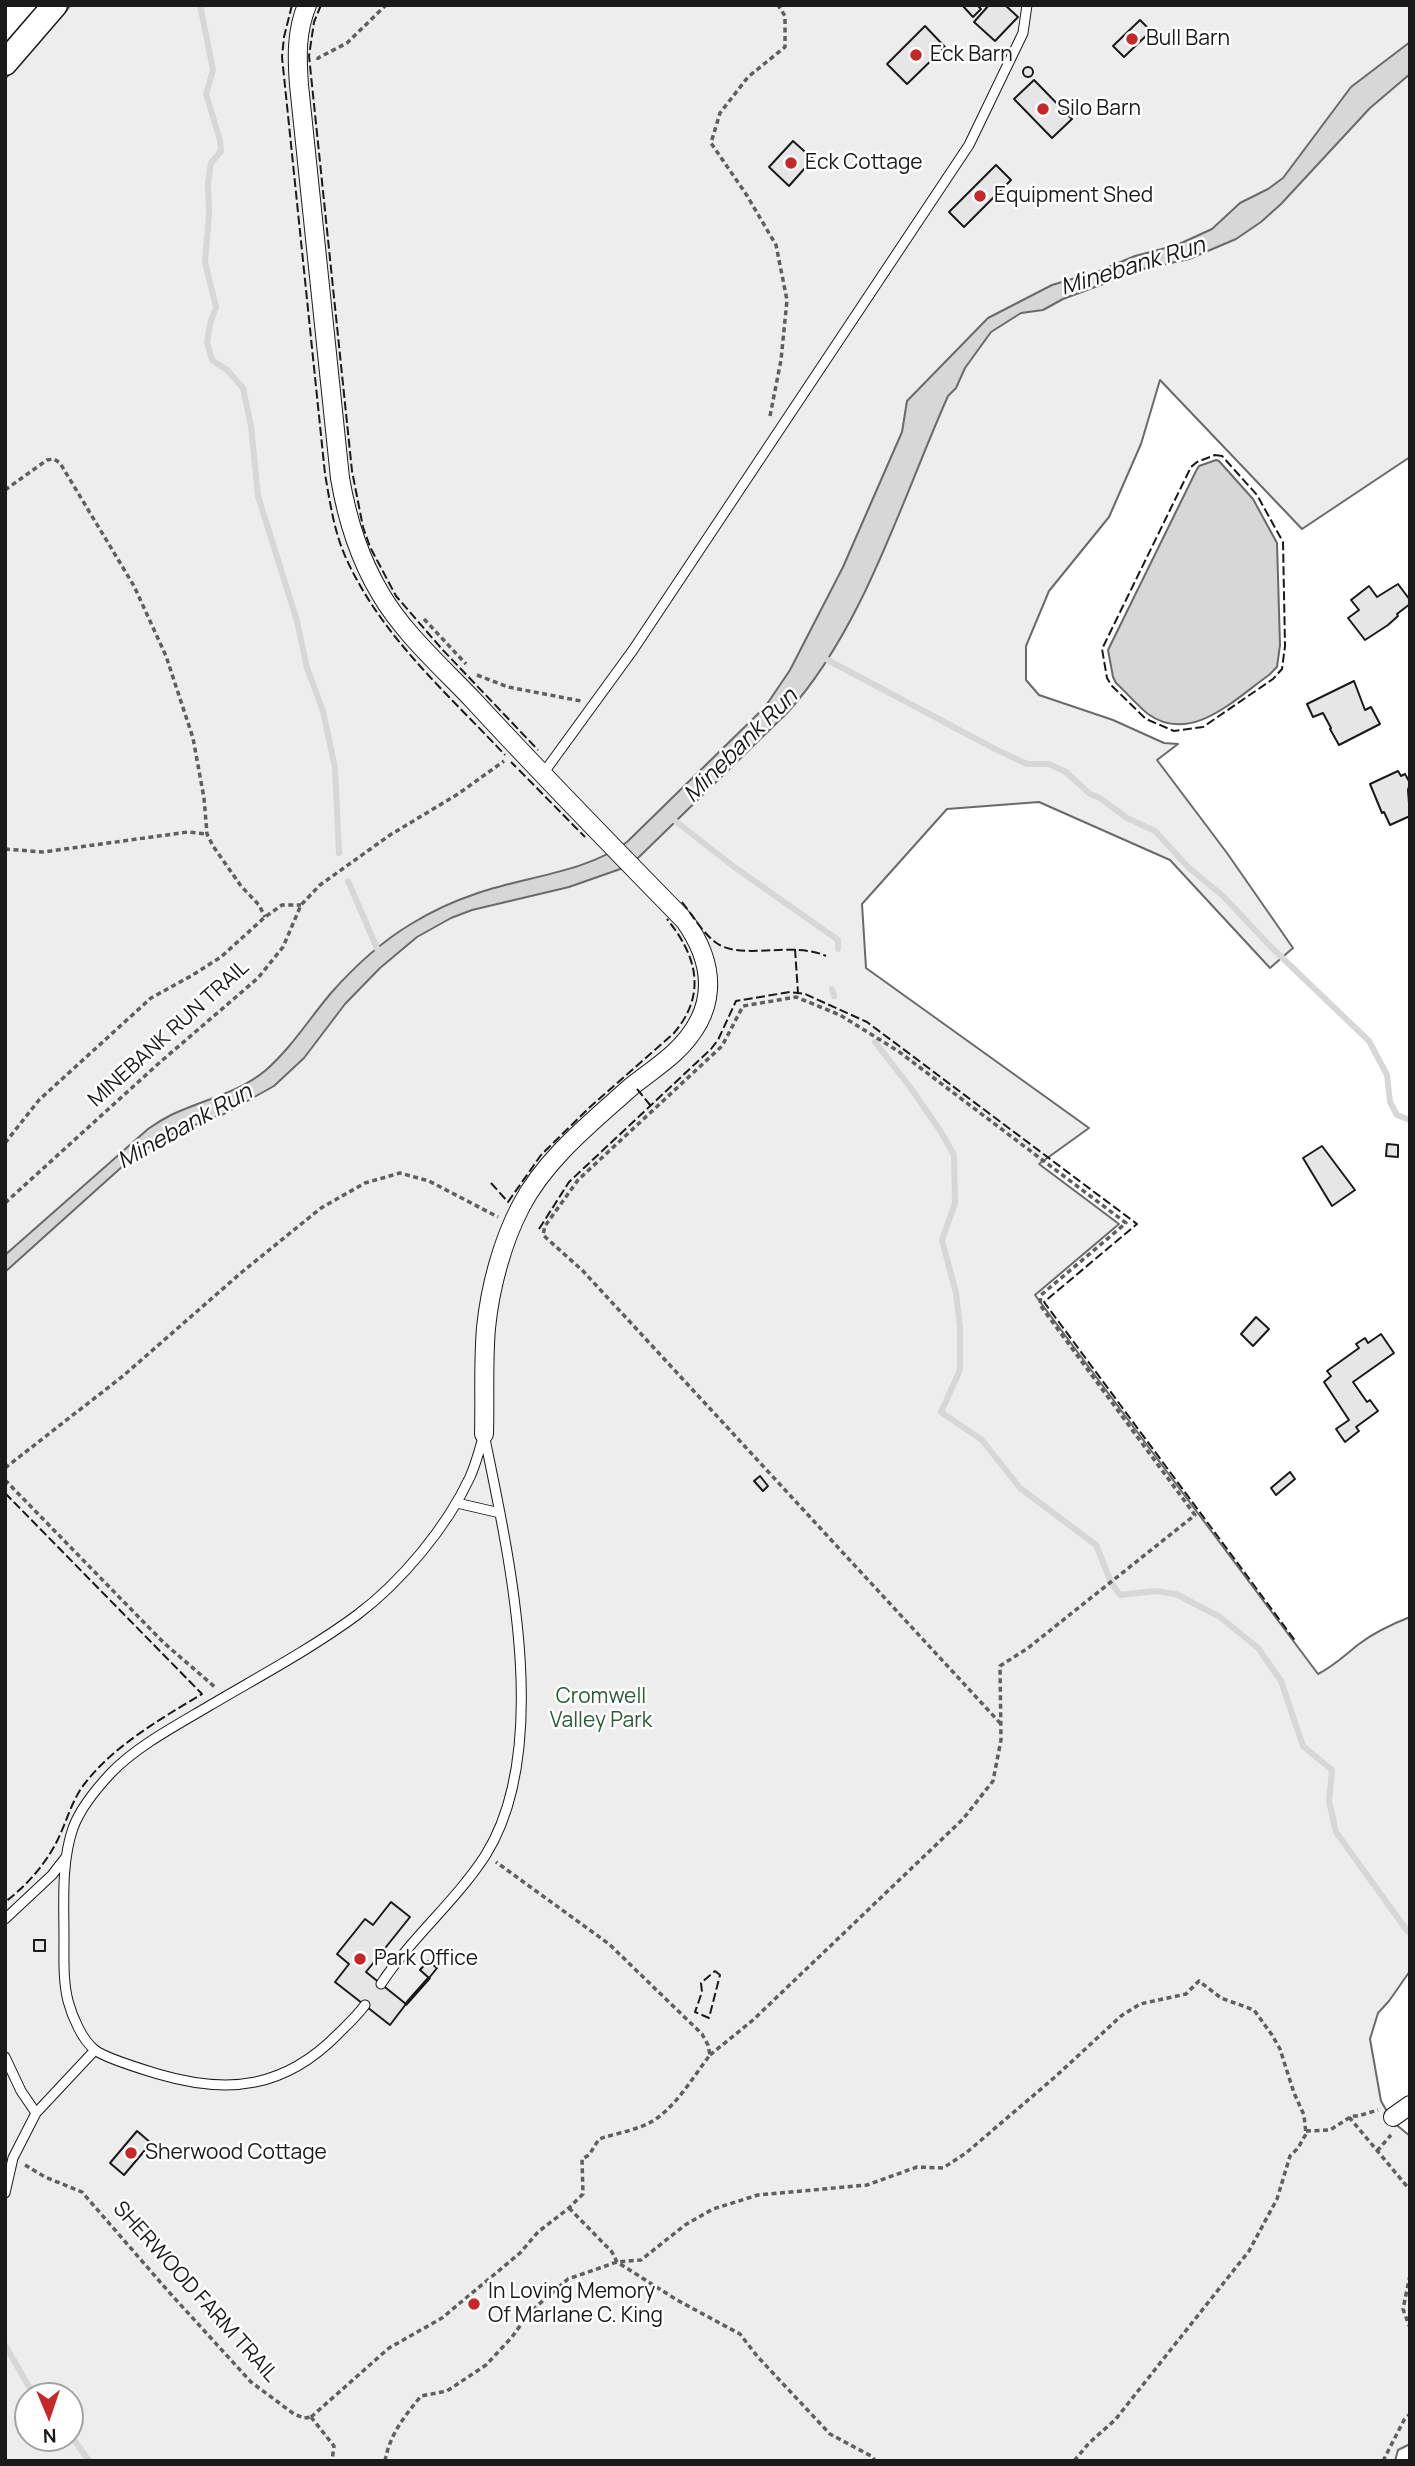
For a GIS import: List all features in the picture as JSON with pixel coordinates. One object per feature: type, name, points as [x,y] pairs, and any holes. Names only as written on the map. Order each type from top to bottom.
[{"type":"main road","points":[[5,63],[55,5]]},
{"type":"street","points":[[307,5],[299,24],[296,50],[299,85],[338,464],[347,515],[359,555],[381,595],[410,633],[542,775],[685,921],[704,952],[708,972],[704,1012],[693,1031],[674,1053],[625,1093],[563,1150],[542,1174],[521,1205],[495,1276],[486,1328],[484,1434]]},
{"type":"street","points":[[1393,2117],[1410,2105]]},
{"type":"lane","points":[[542,775],[633,650],[969,145],[1019,41],[1027,5]]},
{"type":"lane","points":[[365,2005],[319,2054],[293,2069],[233,2086],[197,2084],[134,2066],[95,2050],[79,2028],[68,2004],[63,1894],[66,1857],[74,1826],[113,1771],[155,1739],[358,1614],[397,1577],[428,1544],[457,1503],[471,1475],[484,1434]]},
{"type":"lane","points":[[381,1984],[466,1882],[485,1855],[501,1824],[511,1790],[521,1726],[521,1669],[500,1513],[484,1434]]},
{"type":"lane","points":[[457,1503],[500,1513]]},
{"type":"lane","points":[[5,1919],[52,1875],[66,1857]]},
{"type":"lane","points":[[5,2193],[13,2158],[36,2113],[95,2050]]},
{"type":"lane","points":[[5,2057],[21,2091],[36,2113]]},
{"type":"path","points":[[317,66],[318,58],[347,43],[386,5]]},
{"type":"path","points":[[768,426],[781,360],[787,300],[776,245],[746,194],[710,143],[720,113],[748,76],[785,47],[785,16],[778,5]]},
{"type":"path","points":[[5,490],[47,460],[54,458],[60,463],[134,586],[166,656],[193,738],[204,798],[207,834],[265,917]]},
{"type":"path","points":[[416,611],[477,676],[509,687],[581,701]]},
{"type":"path","name":"MINEBANK RUN TRAIL","points":[[5,1203],[158,1064],[258,978],[283,947],[301,905],[336,873],[509,758]]},
{"type":"path","points":[[5,849],[43,852],[188,832],[207,834]]},
{"type":"path","points":[[5,1143],[39,1100],[150,998],[221,957],[282,905],[301,905]]},
{"type":"path","points":[[311,2417],[389,2348],[442,2318],[520,2253],[538,2232],[583,2194],[582,2159],[589,2155],[599,2139],[646,2124],[662,2114],[710,2055],[753,2020],[963,1819],[993,1782],[1001,1740],[1000,1666],[1028,1648],[1195,1516],[1040,1305],[1041,1295],[1126,1223],[898,1051],[840,1016],[796,998],[743,1006],[722,1046],[578,1180],[545,1226],[543,1235],[583,1271],[1000,1724]]},
{"type":"path","points":[[5,1468],[123,1376],[242,1272],[321,1208],[365,1183],[400,1173],[429,1181],[513,1224]]},
{"type":"path","points":[[5,1480],[164,1643],[226,1696]]},
{"type":"path","points":[[485,1855],[609,1944],[702,2034],[710,2055]]},
{"type":"path","points":[[385,2461],[398,2424],[421,2396],[447,2391],[486,2365],[512,2337],[530,2312],[568,2279],[617,2262],[641,2260],[685,2225],[713,2209],[758,2195],[867,2185],[917,2167],[943,2168],[1055,2077],[1121,2016],[1140,2004],[1185,1994],[1199,1981],[1221,1998],[1254,2010],[1272,2035],[1280,2049],[1304,2115],[1306,2131],[1298,2148],[1290,2155],[1277,2199],[1249,2251],[1115,2420],[1089,2443],[1074,2461]]},
{"type":"path","points":[[1306,2131],[1330,2130],[1349,2117],[1377,2109],[1393,2117]]},
{"type":"path","points":[[1349,2117],[1410,2190]]},
{"type":"path","name":"SHERWOOD FARM TRAIL","points":[[13,2158],[45,2177],[82,2192],[251,2382],[293,2414],[304,2418],[311,2417],[334,2446],[332,2461]]},
{"type":"path","points":[[569,2208],[612,2252],[617,2262],[677,2300],[740,2334],[830,2434],[873,2457],[875,2461]]},
{"type":"path","points":[[1410,2275],[1403,2309],[1410,2328]]},
{"type":"path","points":[[1383,2461],[1404,2420],[1410,2414]]},
{"type":"green space","name":"Cromwell Valley Park","points":[[71,5],[1410,5],[1410,457],[1302,529],[1160,380],[1141,444],[1109,517],[1049,591],[1026,646],[1026,680],[1039,695],[1113,720],[1164,743],[1178,744],[1157,760],[1227,853],[1293,948],[1270,968],[1170,860],[1039,802],[947,809],[862,904],[866,968],[1089,1128],[1039,1164],[1119,1224],[1035,1295],[1318,1674],[1371,1636],[1410,1617],[1410,1971],[1378,2013],[1370,2039],[1381,2101],[1393,2122],[1410,2136],[1410,2444],[1398,2450],[1395,2461],[5,2461],[5,79]]},
{"type":"water","name":"Minebank Run","points":[[1410,42],[1410,74],[1370,108],[1261,222],[1236,239],[1189,259],[1143,269],[1063,299],[1043,310],[1021,313],[991,332],[965,368],[956,388],[948,396],[879,562],[838,643],[814,680],[787,713],[639,857],[626,867],[569,887],[472,910],[417,937],[380,968],[345,1004],[304,1058],[274,1086],[224,1114],[176,1132],[134,1156],[5,1272],[5,1255],[148,1129],[171,1115],[244,1085],[266,1070],[349,974],[400,931],[460,899],[593,861],[627,842],[765,707],[790,670],[843,567],[902,432],[907,401],[988,318],[1052,285],[1099,271],[1135,256],[1177,245],[1212,229],[1240,203],[1283,178],[1351,87]]},
{"type":"water","points":[[1216,460],[1253,499],[1277,543],[1280,645],[1277,667],[1242,696],[1212,715],[1196,722],[1164,722],[1148,714],[1116,683],[1108,650],[1196,471],[1199,466]]},
{"type":"building","points":[[962,5],[977,5],[981,9],[973,17]]},
{"type":"building","points":[[989,5],[1005,5],[1018,17],[995,41],[974,22]]},
{"type":"building","name":"Bull Barn","points":[[1140,20],[1151,31],[1124,57],[1113,46]]},
{"type":"building","name":"Eck Barn","points":[[925,26],[945,47],[907,84],[887,64]]},
{"type":"building","points":[[1028,67],[1032,68],[1032,76],[1028,77],[1024,76],[1023,72],[1024,68]]},
{"type":"building","name":"Silo Barn","points":[[1034,80],[1072,119],[1052,138],[1014,99]]},
{"type":"building","name":"Eck Cottage","points":[[793,141],[813,159],[789,186],[769,167]]},
{"type":"building","name":"Equipment Shed","points":[[996,165],[1011,180],[964,227],[949,212]]},
{"type":"building","points":[[1398,584],[1410,604],[1388,625],[1365,640],[1348,618],[1359,610],[1351,600],[1369,586],[1377,597]]},
{"type":"building","points":[[1354,681],[1365,710],[1371,707],[1380,724],[1339,745],[1323,713],[1313,717],[1307,704]]},
{"type":"building","points":[[1398,771],[1401,776],[1405,774],[1410,783],[1410,816],[1390,825],[1370,784]]},
{"type":"building","points":[[1387,1144],[1398,1145],[1398,1157],[1386,1156]]},
{"type":"building","points":[[1322,1146],[1355,1190],[1332,1206],[1303,1158]]},
{"type":"building","points":[[1256,1317],[1269,1329],[1253,1346],[1241,1334]]},
{"type":"building","points":[[1381,1334],[1394,1353],[1353,1382],[1367,1402],[1370,1400],[1378,1411],[1356,1427],[1359,1431],[1345,1442],[1336,1429],[1349,1420],[1324,1382],[1331,1376],[1327,1371],[1359,1348],[1356,1344],[1365,1338],[1368,1343]]},
{"type":"building","points":[[1290,1472],[1295,1479],[1276,1495],[1271,1488]]},
{"type":"building","points":[[760,1476],[768,1486],[763,1491],[754,1481]]},
{"type":"building","name":"Park Office","points":[[391,1902],[410,1917],[366,1972],[406,2004],[390,2025],[335,1982],[349,1964],[337,1954],[365,1919],[373,1925]]},
{"type":"building","points":[[34,1940],[45,1940],[45,1951],[34,1951]]},
{"type":"building","points":[[428,1961],[437,1968],[429,1978],[420,1970]]},
{"type":"building","name":"Sherwood Cottage","points":[[137,2131],[151,2143],[124,2175],[110,2163]]},
{"type":"waterway","points":[[200,5],[213,70],[206,94],[221,151],[211,163],[208,184],[209,215],[205,262],[216,307],[207,342],[212,360],[227,370],[243,388],[251,426],[258,496],[297,621],[307,668],[323,711],[335,768],[339,853]]},
{"type":"waterway","points":[[824,658],[995,749],[1027,764],[1049,764],[1066,772],[1090,794],[1127,818],[1155,831],[1189,868],[1223,896],[1270,946],[1369,1041],[1387,1075],[1390,1102],[1397,1115],[1410,1120]]},
{"type":"waterway","points":[[669,816],[733,866],[838,940],[838,949]]},
{"type":"waterway","points":[[348,881],[379,953]]},
{"type":"waterway","points":[[832,989],[834,996]]},
{"type":"waterway","points":[[875,1042],[910,1087],[954,1155],[955,1203],[942,1240],[956,1293],[960,1327],[960,1370],[941,1412],[982,1440],[1020,1488],[1096,1545],[1111,1582],[1120,1595],[1155,1591],[1176,1594],[1220,1617],[1258,1648],[1281,1681],[1303,1746],[1332,1770],[1329,1801],[1336,1832],[1408,1932]]},
{"type":"waterway","points":[[5,2345],[26,2382]]},
{"type":"waterway","points":[[83,2452],[89,2461]]},
{"type":"fence","points":[[292,5],[282,57],[325,474],[338,538],[361,586],[396,638],[505,755]]},
{"type":"fence","points":[[321,5],[314,22],[309,56],[352,471],[363,527],[370,547],[396,596],[441,648],[538,750]]},
{"type":"fence","points":[[1215,455],[1222,456],[1257,495],[1283,542],[1285,646],[1282,669],[1273,679],[1203,727],[1174,731],[1146,719],[1112,686],[1107,678],[1102,649],[1191,467],[1215,455]]},
{"type":"fence","points":[[511,762],[516,767]]},
{"type":"fence","points":[[519,770],[585,837]]},
{"type":"fence","points":[[682,902],[708,936],[718,944],[741,951],[799,950],[826,956]]},
{"type":"fence","points":[[491,1183],[508,1202],[541,1155],[590,1107],[674,1033],[691,1004],[694,975],[685,947],[667,919]]},
{"type":"fence","points":[[795,949],[798,993]]},
{"type":"fence","points":[[539,1229],[569,1182],[711,1049],[736,1001],[790,992],[805,994],[867,1022],[1137,1224],[1044,1302],[1296,1642]]},
{"type":"fence","points":[[637,1089],[650,1105]]},
{"type":"fence","points":[[5,1493],[202,1694],[140,1733],[98,1769],[76,1797],[59,1837],[45,1861],[5,1902]]},
{"type":"fence","points":[[715,1971],[720,1975],[709,2018],[695,2012],[702,1992],[701,1983],[715,1971]]},
{"type":"wall","points":[[406,2004],[429,1978]]},
{"type":"place","name":"Bull Barn","points":[[1132,39]]},
{"type":"place","name":"Eck Barn","points":[[916,55]]},
{"type":"place","name":"Silo Barn","points":[[1043,109]]},
{"type":"place","name":"Eck Cottage","points":[[791,163]]},
{"type":"place","name":"Equipment Shed","points":[[980,196]]},
{"type":"place","name":"Park Office","points":[[360,1959]]},
{"type":"place","name":"Sherwood Cottage","points":[[131,2153]]},
{"type":"place","name":"In Loving Memory Of Marlane C. King","points":[[474,2304]]}]
